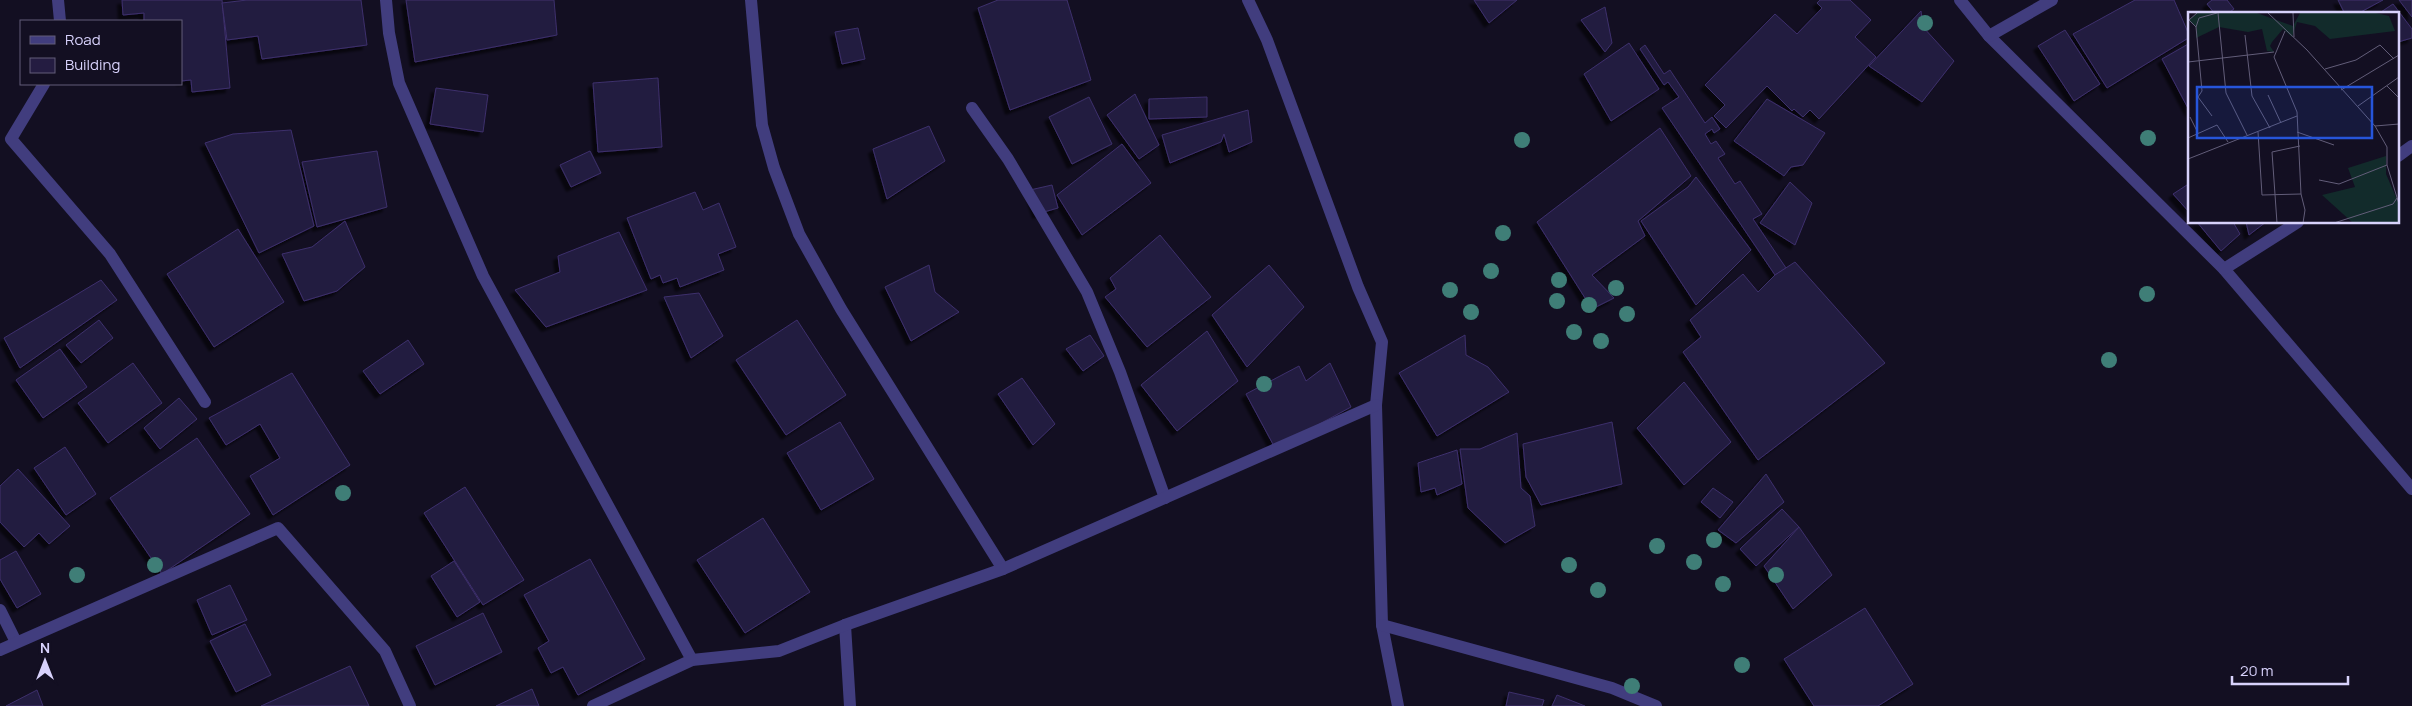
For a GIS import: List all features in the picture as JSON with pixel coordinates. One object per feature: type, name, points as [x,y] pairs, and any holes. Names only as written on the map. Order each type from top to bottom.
[{"type":"street","points":[[58,0],[60,20]]},
{"type":"street","points":[[386,0],[389,34],[399,83],[483,276],[692,660]]},
{"type":"street","points":[[751,0],[762,125],[774,168],[799,234],[841,308],[1003,569]]},
{"type":"street","points":[[1248,0],[1268,40],[1358,287],[1382,342],[1376,405],[1382,625],[1398,706]]},
{"type":"street","points":[[1960,0],[1989,36],[2224,269],[2412,489]]},
{"type":"street","points":[[1989,36],[2052,0]]},
{"type":"street","points":[[43,85],[5,142],[110,254],[204,402]]},
{"type":"street","points":[[972,108],[1008,159],[1087,292],[1120,372],[1165,498]]},
{"type":"street","points":[[2400,155],[2412,146]]},
{"type":"street","points":[[2224,269],[2295,224]]},
{"type":"street","points":[[593,706],[692,660],[779,651],[845,625],[1003,569],[1376,405]]},
{"type":"street","points":[[0,650],[278,528],[386,651],[410,706]]},
{"type":"street","points":[[0,610],[16,642]]},
{"type":"street","points":[[845,625],[850,706]]},
{"type":"street","points":[[1382,625],[1612,688],[1656,706]]},
{"type":"building","points":[[122,0],[222,0],[230,88],[192,92],[191,80],[182,81],[182,20],[144,20],[144,13],[123,15]]},
{"type":"building","points":[[247,0],[361,0],[367,45],[262,59],[258,36],[227,40],[222,3]]},
{"type":"building","points":[[406,0],[554,0],[557,35],[415,62]]},
{"type":"building","points":[[998,0],[1067,0],[1091,80],[1010,110],[978,8]]},
{"type":"building","points":[[1474,0],[1517,0],[1489,23]]},
{"type":"building","points":[[1820,0],[1850,0],[1871,20],[1855,37],[1876,57],[1819,119],[1810,110],[1803,117],[1794,109],[1792,111],[1767,86],[1726,128],[1714,116],[1725,105],[1705,85],[1775,14],[1797,34],[1822,8],[1817,3]]},
{"type":"building","points":[[2135,0],[2174,0],[2188,32],[2188,38],[2107,88],[2073,34]]},
{"type":"building","points":[[2212,0],[2227,0],[2234,9],[2230,12],[2213,12],[2207,4]]},
{"type":"building","points":[[2338,0],[2383,0],[2361,12],[2344,12]]},
{"type":"building","points":[[2399,0],[2412,0],[2412,17]]},
{"type":"building","points":[[2393,4],[2399,12],[2381,12]]},
{"type":"building","points":[[1605,7],[1612,43],[1605,52],[1581,20]]},
{"type":"building","points":[[1921,11],[1923,27],[1954,61],[1922,102],[1869,66]]},
{"type":"building","points":[[2400,13],[2412,29],[2412,38],[2400,41]]},
{"type":"building","points":[[858,28],[865,59],[842,64],[835,32]]},
{"type":"building","points":[[2065,30],[2100,84],[2074,101],[2038,46]]},
{"type":"building","points":[[1629,43],[1659,89],[1611,121],[1584,74]]},
{"type":"building","points":[[2188,44],[2188,108],[2162,59]]},
{"type":"building","points":[[1645,45],[1664,74],[1670,70],[1705,123],[1712,117],[1720,129],[1714,133],[1712,129],[1705,134],[1711,144],[1716,141],[1725,154],[1718,158],[1735,184],[1740,181],[1762,214],[1753,219],[1786,268],[1775,275],[1662,108],[1679,97],[1668,82],[1664,85],[1640,49]]},
{"type":"building","points":[[658,78],[662,147],[598,152],[593,83]]},
{"type":"building","points":[[436,88],[488,95],[483,132],[430,124]]},
{"type":"building","points":[[1135,94],[1159,145],[1139,159],[1107,115]]},
{"type":"building","points":[[1089,97],[1112,144],[1072,164],[1049,117]]},
{"type":"building","points":[[1207,97],[1207,117],[1149,119],[1149,99]]},
{"type":"building","points":[[1767,99],[1825,133],[1803,165],[1791,167],[1784,176],[1734,141]]},
{"type":"building","points":[[1248,110],[1252,142],[1229,152],[1224,134],[1221,142],[1170,163],[1162,135]]},
{"type":"building","points":[[929,126],[945,161],[887,199],[873,149]]},
{"type":"building","points":[[1660,128],[1691,176],[1638,221],[1645,236],[1592,275],[1614,298],[1592,309],[1537,222]]},
{"type":"building","points":[[291,130],[314,226],[259,253],[205,143],[233,134]]},
{"type":"building","points":[[1122,144],[1151,183],[1082,235],[1057,195]]},
{"type":"building","points":[[377,151],[387,207],[317,227],[302,162]]},
{"type":"building","points":[[590,151],[601,173],[571,187],[560,165]]},
{"type":"building","points":[[1696,177],[1751,250],[1696,305],[1641,221],[1688,187]]},
{"type":"building","points":[[1790,182],[1812,203],[1795,245],[1760,223]]},
{"type":"building","points":[[2188,184],[2188,211],[2173,194]]},
{"type":"building","points":[[1052,185],[1058,208],[1037,214],[1030,190]]},
{"type":"building","points":[[695,192],[703,210],[719,203],[736,247],[718,254],[724,270],[680,287],[677,278],[663,283],[660,275],[651,279],[627,218]]},
{"type":"building","points":[[345,221],[365,267],[337,291],[304,301],[282,254],[312,247]]},
{"type":"building","points":[[2199,224],[2234,224],[2240,234],[2221,251]]},
{"type":"building","points":[[2246,224],[2263,224],[2249,235]]},
{"type":"building","points":[[238,229],[284,302],[214,347],[167,274]]},
{"type":"building","points":[[619,232],[647,290],[546,327],[515,290],[560,272],[558,256]]},
{"type":"building","points":[[1160,235],[1211,297],[1147,347],[1105,297],[1116,289],[1110,278]]},
{"type":"building","points":[[1795,262],[1885,363],[1758,460],[1683,352],[1701,337],[1690,320],[1743,274],[1758,292],[1775,275]]},
{"type":"building","points":[[929,265],[935,292],[959,312],[911,341],[885,287]]},
{"type":"building","points":[[1269,265],[1304,307],[1247,367],[1212,315]]},
{"type":"building","points":[[101,280],[117,300],[20,368],[4,338]]},
{"type":"building","points":[[699,293],[723,336],[691,358],[664,297]]},
{"type":"building","points":[[99,320],[113,338],[81,363],[66,345]]},
{"type":"building","points":[[797,320],[846,395],[786,435],[736,360]]},
{"type":"building","points":[[1207,331],[1238,381],[1177,431],[1141,385]]},
{"type":"building","points":[[1090,335],[1104,356],[1083,371],[1066,349]]},
{"type":"building","points":[[1465,335],[1466,355],[1488,367],[1509,392],[1437,436],[1399,373]]},
{"type":"building","points":[[408,340],[424,364],[380,394],[363,371]]},
{"type":"building","points":[[60,349],[87,387],[43,418],[16,380]]},
{"type":"building","points":[[133,363],[162,403],[108,443],[78,403]]},
{"type":"building","points":[[1330,363],[1351,407],[1275,448],[1246,394],[1299,366],[1306,381]]},
{"type":"building","points":[[292,373],[350,465],[273,515],[250,476],[280,458],[260,424],[226,445],[209,418]]},
{"type":"building","points":[[1022,378],[1055,424],[1033,445],[998,394]]},
{"type":"building","points":[[1684,382],[1731,442],[1684,485],[1637,428]]},
{"type":"building","points":[[179,398],[197,419],[160,449],[144,428]]},
{"type":"building","points":[[840,422],[874,479],[821,510],[787,453]]},
{"type":"building","points":[[1612,422],[1622,484],[1541,505],[1526,477],[1523,444]]},
{"type":"building","points":[[1517,433],[1521,488],[1530,496],[1535,526],[1505,543],[1468,508],[1460,449],[1480,449]]},
{"type":"building","points":[[197,438],[250,514],[162,574],[110,498]]},
{"type":"building","points":[[65,447],[96,494],[66,515],[34,468]]},
{"type":"building","points":[[1457,450],[1462,484],[1437,495],[1435,488],[1421,492],[1418,463]]},
{"type":"building","points":[[18,469],[70,526],[49,544],[39,533],[24,547],[0,522],[0,486]]},
{"type":"building","points":[[1766,474],[1784,502],[1736,543],[1718,530]]},
{"type":"building","points":[[465,487],[524,580],[483,605],[424,513]]},
{"type":"building","points":[[1713,488],[1733,502],[1720,518],[1701,502]]},
{"type":"building","points":[[1782,509],[1799,527],[1756,566],[1740,549]]},
{"type":"building","points":[[763,518],[810,592],[745,633],[697,560]]},
{"type":"building","points":[[1799,527],[1832,575],[1793,609],[1764,566]]},
{"type":"building","points":[[16,551],[41,594],[17,608],[0,579],[0,560]]},
{"type":"building","points":[[590,559],[645,659],[578,695],[563,667],[551,673],[538,648],[549,641],[524,595]]},
{"type":"building","points":[[454,561],[480,602],[457,617],[431,576]]},
{"type":"building","points":[[230,585],[247,620],[212,635],[197,600]]},
{"type":"building","points":[[1865,608],[1913,684],[1878,706],[1814,706],[1784,659]]},
{"type":"building","points":[[483,613],[502,652],[435,685],[416,646]]},
{"type":"building","points":[[245,624],[271,675],[236,692],[210,641]]},
{"type":"building","points":[[350,666],[369,706],[261,706]]},
{"type":"building","points":[[532,689],[539,706],[496,706]]},
{"type":"building","points":[[37,690],[43,706],[6,706]]},
{"type":"building","points":[[1509,692],[1544,700],[1542,706],[1506,706]]},
{"type":"building","points":[[1557,695],[1585,706],[1552,706]]}]
